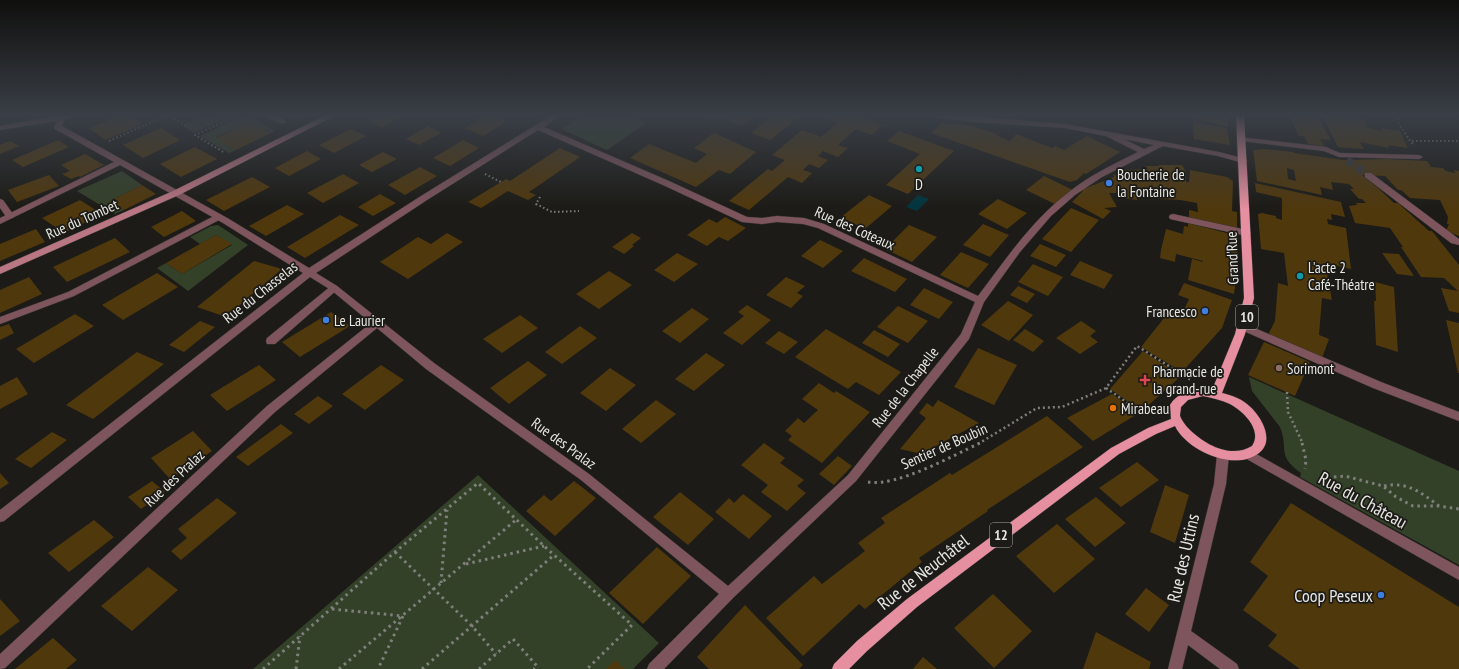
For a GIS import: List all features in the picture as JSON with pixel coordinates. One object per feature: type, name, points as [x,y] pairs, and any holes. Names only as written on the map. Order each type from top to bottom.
[{"type":"main road","name":"Grand'Rue","points":[[1216,394],[1222,375],[1243,327],[1247,314],[1249,298],[1242,146]]},
{"type":"main road","points":[[1203,392],[1216,394],[1230,399],[1242,406],[1259,426],[1262,436],[1260,445],[1250,455],[1223,455],[1208,450],[1194,442],[1183,432],[1176,421],[1175,411],[1177,403],[1183,397],[1192,393],[1203,392]]},
{"type":"main road","name":"Rue de Neuchâtel","points":[[839,669],[862,646],[912,603],[1109,455],[1152,431],[1176,421]]},
{"type":"street","name":"Rue des Pralaz","points":[[92,146],[176,193],[334,288],[430,366],[585,477],[728,594]]},
{"type":"street","name":"Rue du Tombet","points":[[0,271],[176,193],[270,146]]},
{"type":"street","name":"Rue du Chasselas","points":[[0,517],[309,273],[508,146]]},
{"type":"street","name":"Rue des Coteaux","points":[[582,146],[745,220],[762,221],[777,219],[804,221],[821,226],[980,301]]},
{"type":"street","points":[[1132,146],[1144,152]]},
{"type":"street","name":"Rue de la Chapelle","points":[[654,669],[728,594],[852,478],[965,336],[980,301],[1017,250],[1048,214],[1072,193],[1099,175],[1157,146]]},
{"type":"street","points":[[1175,146],[1219,154],[1243,161]]},
{"type":"street","points":[[1303,146],[1326,149],[1347,160]]},
{"type":"street","points":[[1339,155],[1419,157]]},
{"type":"street","points":[[0,221],[120,162]]},
{"type":"street","points":[[1368,175],[1457,242]]},
{"type":"street","points":[[0,202],[10,216]]},
{"type":"street","points":[[1173,217],[1247,233]]},
{"type":"street","points":[[0,321],[71,294],[218,218]]},
{"type":"street","points":[[271,341],[334,288]]},
{"type":"street","name":"Rue des Pralaz","points":[[0,663],[271,409],[377,323]]},
{"type":"street","points":[[1243,327],[1377,385],[1459,417]]},
{"type":"street","name":"Rue des Uttins","points":[[1176,669],[1220,484],[1223,455]]},
{"type":"street","name":"Rue du Château","points":[[1250,455],[1291,480],[1459,574]]},
{"type":"street","points":[[1184,634],[1232,669]]},
{"type":"path","points":[[213,146],[229,156]]},
{"type":"path","points":[[540,197],[536,204],[552,212],[579,212]]},
{"type":"path","points":[[1142,413],[1106,388],[1137,346],[1191,380]]},
{"type":"path","name":"Sentier de Boubin","points":[[852,478],[874,483],[902,478],[984,442],[1037,408],[1062,407],[1106,388]]},
{"type":"path","points":[[1287,392],[1288,412],[1303,445],[1306,460],[1305,472]]},
{"type":"path","points":[[1320,478],[1345,476],[1383,486],[1396,497],[1412,506],[1439,506],[1459,509]]},
{"type":"path","points":[[263,669],[395,552],[478,483],[544,546],[632,624],[587,669]]},
{"type":"path","points":[[1383,486],[1393,483],[1411,486],[1439,506]]},
{"type":"path","points":[[441,583],[447,509]]},
{"type":"path","points":[[339,669],[517,519]]},
{"type":"path","points":[[465,564],[544,546]]},
{"type":"path","points":[[395,552],[472,626],[496,654]]},
{"type":"path","points":[[422,669],[554,555]]},
{"type":"path","points":[[331,609],[402,616]]},
{"type":"path","points":[[378,669],[402,616]]},
{"type":"path","points":[[296,669],[300,636]]},
{"type":"path","points":[[478,669],[512,639],[537,666],[534,669]]},
{"type":"green space","points":[[217,146],[230,146],[236,150],[229,153]]},
{"type":"green space","points":[[599,146],[612,146],[607,150]]},
{"type":"green space","points":[[122,171],[142,185],[110,201],[124,210],[115,214],[77,191]]},
{"type":"green space","points":[[218,225],[248,245],[188,291],[157,268],[166,263],[182,274],[232,245],[216,235],[200,244],[190,237],[211,226]]},
{"type":"green space","points":[[1249,377],[1459,471],[1459,565],[1300,477],[1301,473],[1288,461],[1284,452],[1284,441],[1280,427],[1252,391]]},
{"type":"green space","points":[[478,475],[659,643],[633,669],[253,669]]},
{"type":"water","points":[[918,195],[929,199],[917,211],[906,207]]},
{"type":"building","points":[[0,146],[18,146],[0,154]]},
{"type":"building","points":[[44,146],[69,147],[23,167],[12,160]]},
{"type":"building","points":[[125,146],[167,146],[143,158]]},
{"type":"building","points":[[230,146],[244,146],[236,150]]},
{"type":"building","points":[[321,146],[347,146],[334,153]]},
{"type":"building","points":[[453,146],[475,146],[479,148],[450,166],[433,158]]},
{"type":"building","points":[[646,146],[654,146],[696,163],[707,154],[694,148],[696,146],[743,146],[756,152],[730,174],[719,170],[696,187],[630,158]]},
{"type":"building","points":[[783,146],[842,146],[848,148],[838,157],[823,151],[818,156],[828,160],[819,168],[809,164],[803,170],[812,173],[802,183],[788,177],[749,210],[729,201],[768,169],[772,171],[785,160],[772,155]]},
{"type":"building","name":"D","points":[[900,146],[941,146],[954,151],[908,194],[886,185],[920,154]]},
{"type":"building","points":[[969,146],[1047,146],[1052,148],[1055,146],[1064,150],[1070,146],[1108,146],[1120,152],[1086,174],[1084,173],[1077,180],[1070,182]]},
{"type":"building","points":[[1362,146],[1364,149],[1338,147]]},
{"type":"building","points":[[195,147],[217,159],[181,177],[160,164]]},
{"type":"building","points":[[560,148],[580,157],[529,192],[536,195],[528,200],[508,191],[481,208],[468,202],[506,179],[510,181]]},
{"type":"building","points":[[1265,149],[1293,152],[1343,160],[1387,159],[1427,161],[1431,167],[1443,168],[1446,171],[1455,173],[1454,170],[1459,171],[1459,236],[1446,231],[1449,224],[1447,224],[1448,217],[1440,200],[1410,198],[1401,190],[1398,190],[1385,176],[1362,175],[1394,203],[1398,203],[1429,231],[1432,231],[1459,265],[1459,313],[1449,311],[1441,288],[1458,291],[1444,278],[1421,277],[1390,228],[1355,223],[1349,206],[1357,205],[1356,203],[1366,203],[1362,199],[1359,199],[1350,189],[1354,189],[1349,184],[1331,182],[1333,190],[1320,187],[1322,195],[1257,181],[1253,150]],"holes":[[[1287,168],[1294,170],[1296,181],[1288,179]]]},
{"type":"building","points":[[307,151],[321,159],[289,176],[275,168]]},
{"type":"building","points":[[383,152],[397,159],[372,172],[359,165]]},
{"type":"building","points":[[85,154],[104,165],[80,177],[71,179],[62,174],[70,171],[61,165]]},
{"type":"building","points":[[1158,165],[1182,165],[1186,172],[1186,182],[1189,182],[1190,170],[1227,177],[1233,181],[1232,211],[1237,212],[1237,228],[1189,219],[1189,210],[1198,212],[1197,203],[1180,200],[1160,199],[1160,197],[1137,194],[1137,200],[1123,198],[1123,193],[1109,193],[1117,207],[1104,208],[1111,211],[1103,219],[1072,202],[1083,191],[1081,190],[1114,177],[1113,175],[1127,175],[1124,170],[1148,169],[1146,166],[1159,166]]},
{"type":"building","points":[[420,167],[437,176],[405,195],[388,185]]},
{"type":"building","points":[[343,174],[359,183],[323,203],[307,193]]},
{"type":"building","points":[[49,175],[59,186],[17,202],[8,190]]},
{"type":"building","points":[[1044,176],[1073,190],[1055,204],[1026,190]]},
{"type":"building","points":[[252,177],[270,187],[224,211],[206,200]]},
{"type":"building","points":[[1255,183],[1341,202],[1345,217],[1331,214],[1332,220],[1327,219],[1328,224],[1346,228],[1351,269],[1325,263],[1332,300],[1322,298],[1319,335],[1329,339],[1322,358],[1268,335],[1275,321],[1278,283],[1288,286],[1284,253],[1261,249],[1258,214],[1262,213],[1276,216],[1276,218],[1282,220],[1282,198],[1256,192]]},
{"type":"building","points":[[142,185],[156,194],[124,210],[110,201]]},
{"type":"building","points":[[380,194],[396,203],[373,216],[358,207]]},
{"type":"building","points":[[869,195],[892,206],[865,229],[841,217]]},
{"type":"building","points":[[998,199],[1027,213],[1007,229],[978,214]]},
{"type":"building","points":[[80,200],[102,214],[64,233],[42,218]]},
{"type":"building","points":[[287,205],[304,214],[266,236],[249,226]]},
{"type":"building","points":[[1071,208],[1099,220],[1071,252],[1042,239]]},
{"type":"building","points":[[182,211],[196,221],[164,237],[151,227]]},
{"type":"building","points":[[340,215],[359,225],[305,258],[287,247]]},
{"type":"building","points":[[725,217],[746,228],[728,241],[719,237],[707,246],[687,235],[709,219],[717,223]]},
{"type":"building","points":[[1188,223],[1238,236],[1237,272],[1234,294],[1188,280],[1192,259],[1203,261],[1176,254],[1175,262],[1160,258],[1166,229],[1183,234],[1184,226],[1188,227]]},
{"type":"building","points":[[983,224],[1009,235],[990,257],[963,245]]},
{"type":"building","points":[[909,225],[937,237],[912,262],[885,249]]},
{"type":"building","points":[[36,229],[45,242],[0,261],[0,244]]},
{"type":"building","points":[[447,233],[463,242],[408,279],[380,262],[418,237],[431,244]]},
{"type":"building","points":[[632,233],[641,238],[624,254],[612,247]]},
{"type":"building","points":[[216,235],[232,244],[182,274],[166,263]]},
{"type":"building","points":[[115,238],[130,252],[67,282],[53,267]]},
{"type":"building","points":[[820,240],[843,251],[823,268],[801,256]]},
{"type":"building","points":[[1040,244],[1066,255],[1056,267],[1030,256]]},
{"type":"building","points":[[961,252],[989,264],[968,288],[940,275]]},
{"type":"building","points":[[677,253],[698,264],[674,282],[654,270]]},
{"type":"building","points":[[1382,253],[1399,254],[1414,276],[1397,274]]},
{"type":"building","points":[[864,258],[907,279],[895,292],[851,271]]},
{"type":"building","points":[[254,261],[282,269],[226,317],[197,307]]},
{"type":"building","points":[[1080,261],[1113,275],[1104,289],[1070,275]]},
{"type":"building","points":[[1033,264],[1063,277],[1048,296],[1018,282]]},
{"type":"building","points":[[609,271],[632,285],[599,309],[576,294]]},
{"type":"building","points":[[157,273],[178,287],[123,320],[102,305]]},
{"type":"building","points":[[29,277],[42,294],[0,313],[0,290]]},
{"type":"building","points":[[786,277],[805,286],[797,293],[803,296],[791,308],[766,295]]},
{"type":"building","points":[[1375,282],[1394,287],[1398,352],[1376,345],[1374,301],[1376,301]]},
{"type":"building","points":[[1184,283],[1232,300],[1222,328],[1182,372],[1141,347],[1172,308],[1183,312],[1189,299],[1178,295]]},
{"type":"building","points":[[1018,286],[1035,294],[1027,303],[1010,295]]},
{"type":"building","points":[[924,288],[953,302],[939,319],[910,305]]},
{"type":"building","points":[[1008,301],[1033,315],[1009,341],[981,325]]},
{"type":"building","points":[[747,305],[771,320],[742,345],[723,333],[744,316],[738,312]]},
{"type":"building","points":[[898,306],[928,321],[908,343],[877,327]]},
{"type":"building","points":[[692,308],[709,319],[680,343],[662,331]]},
{"type":"building","points":[[331,312],[350,326],[300,357],[282,342]]},
{"type":"building","points":[[75,314],[94,326],[34,363],[16,349]]},
{"type":"building","points":[[520,315],[538,328],[502,353],[483,339]]},
{"type":"building","points":[[1446,320],[1459,323],[1459,373],[1458,373]]},
{"type":"building","points":[[200,321],[215,327],[184,352],[169,345]]},
{"type":"building","points":[[1081,321],[1096,331],[1090,336],[1098,342],[1080,354],[1056,338]]},
{"type":"building","points":[[9,324],[14,333],[0,340],[0,327]]},
{"type":"building","points":[[580,326],[597,338],[562,364],[545,352]]},
{"type":"building","points":[[826,329],[901,372],[879,395],[856,382],[848,389],[795,357]]},
{"type":"building","points":[[1025,329],[1044,341],[1033,352],[1013,340]]},
{"type":"building","points":[[874,330],[900,344],[888,357],[862,343]]},
{"type":"building","points":[[779,331],[798,342],[784,354],[765,343]]},
{"type":"building","name":"Sorimont","points":[[1264,342],[1310,362],[1295,396],[1248,375]]},
{"type":"building","points":[[978,348],[1017,365],[994,405],[954,387]]},
{"type":"building","points":[[1143,351],[1181,376],[1142,411],[1110,389]]},
{"type":"building","points":[[137,352],[164,364],[93,419],[66,405]]},
{"type":"building","points":[[706,353],[725,365],[694,391],[675,379]]},
{"type":"building","points":[[528,361],[547,375],[509,404],[490,388]]},
{"type":"building","points":[[259,365],[276,380],[227,411],[210,395]]},
{"type":"building","points":[[381,365],[404,380],[365,410],[342,394]]},
{"type":"building","points":[[610,368],[636,385],[606,411],[580,393]]},
{"type":"building","points":[[17,377],[28,394],[0,409],[0,386]]},
{"type":"building","points":[[819,383],[834,393],[836,391],[870,412],[822,463],[788,440],[792,436],[785,431],[798,418],[804,423],[818,410],[802,399]]},
{"type":"building","points":[[1112,394],[1139,413],[1093,441],[1067,418]]},
{"type":"building","points":[[318,396],[333,406],[309,424],[294,414]]},
{"type":"building","points":[[656,400],[676,414],[641,443],[622,429]]},
{"type":"building","points":[[938,400],[979,423],[921,454],[900,449],[926,418],[919,413],[927,403],[933,407]]},
{"type":"building","points":[[1047,416],[1083,447],[987,510],[988,511],[919,558],[922,562],[865,609],[859,604],[803,656],[766,618],[814,576],[822,584],[865,551],[858,543],[885,523],[881,518],[950,473],[952,475]]},
{"type":"building","points":[[281,424],[293,433],[248,466],[236,457]]},
{"type":"building","points":[[193,431],[212,451],[170,479],[151,458]]},
{"type":"building","points":[[52,432],[67,440],[31,468],[15,459]]},
{"type":"building","points":[[764,443],[785,458],[780,463],[804,480],[797,486],[806,493],[787,511],[761,492],[768,485],[741,465]]},
{"type":"building","points":[[838,456],[852,466],[834,485],[819,474]]},
{"type":"building","points":[[1137,462],[1159,480],[1121,507],[1099,488]]},
{"type":"building","points":[[0,473],[9,483],[0,489]]},
{"type":"building","points":[[152,481],[165,492],[141,509],[128,497]]},
{"type":"building","points":[[574,481],[596,498],[555,536],[526,511],[544,495],[551,501]]},
{"type":"building","points":[[1165,485],[1189,495],[1175,543],[1150,532]]},
{"type":"building","points":[[680,492],[714,519],[688,545],[653,517]]},
{"type":"building","points":[[743,494],[772,516],[749,539],[715,512],[729,498],[734,503]]},
{"type":"building","points":[[1096,497],[1126,523],[1095,547],[1065,519]]},
{"type":"building","points":[[217,498],[237,513],[181,560],[171,551],[187,538],[178,529]]},
{"type":"building","points":[[1291,503],[1459,607],[1459,669],[1300,669],[1268,646],[1277,635],[1243,610],[1268,576],[1250,562]]},
{"type":"building","points":[[94,520],[114,537],[69,572],[48,553]]},
{"type":"building","points":[[1057,524],[1095,559],[1054,593],[1016,556]]},
{"type":"building","points":[[657,547],[691,576],[643,624],[609,593]]},
{"type":"building","points":[[148,567],[178,590],[132,631],[101,606]]},
{"type":"building","points":[[1146,588],[1169,605],[1149,632],[1125,614]]},
{"type":"building","points":[[993,594],[1032,631],[994,668],[954,628]]},
{"type":"building","points":[[0,599],[20,621],[0,636]]},
{"type":"building","points":[[745,605],[803,665],[799,669],[709,669],[697,657]]},
{"type":"building","points":[[1096,632],[1151,662],[1149,669],[1083,669]]},
{"type":"building","points":[[53,638],[77,660],[66,669],[15,669]]},
{"type":"building","points":[[923,657],[937,669],[913,669]]},
{"type":"building","points":[[615,660],[621,666],[625,669],[606,669]]},
{"type":"tunnel","points":[[1347,160],[1368,175]]},
{"type":"place","name":"D","points":[[919,169]]},
{"type":"place","name":"Boucherie de la Fontaine","points":[[1109,183]]},
{"type":"place","name":"L'acte 2 Café-Théatre","points":[[1300,276]]},
{"type":"place","name":"Francesco","points":[[1205,311]]},
{"type":"place","name":"Le Laurier","points":[[326,320]]},
{"type":"place","name":"Sorimont","points":[[1279,368]]},
{"type":"place","name":"Pharmacie de la grand-rue","points":[[1145,380]]},
{"type":"place","name":"Mirabeau","points":[[1113,408]]},
{"type":"place","name":"Coop Peseux","points":[[1381,595]]}]
